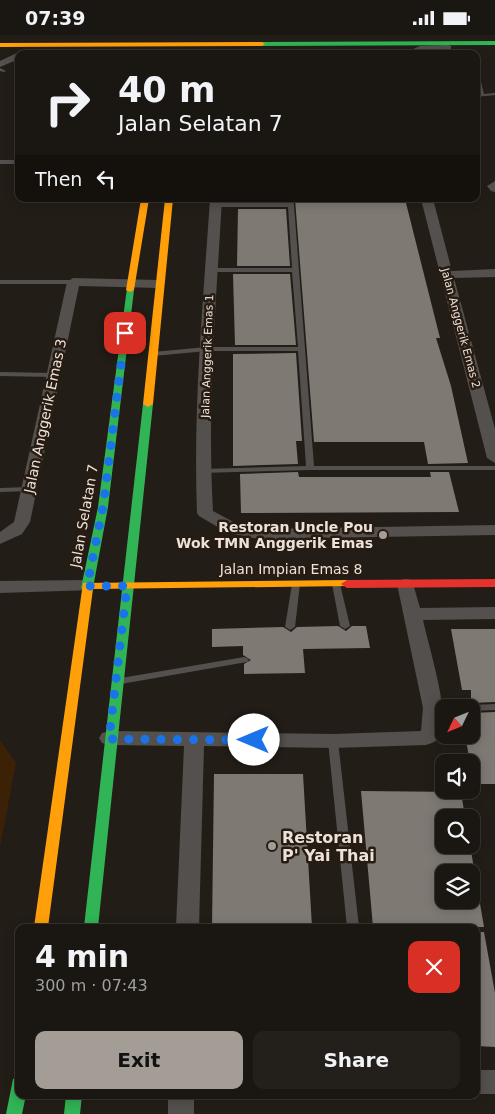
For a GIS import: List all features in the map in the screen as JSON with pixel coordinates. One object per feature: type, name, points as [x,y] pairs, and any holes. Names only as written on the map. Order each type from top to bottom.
[{"type":"main road","points":[[181,50],[240,43]]},
{"type":"main road","points":[[62,50],[240,43],[495,43]]},
{"type":"main road","points":[[0,45],[156,50]]},
{"type":"main road","points":[[103,47],[113,50]]},
{"type":"main road","points":[[212,50],[495,48]]},
{"type":"main road","points":[[243,50],[252,49]]},
{"type":"main road","points":[[0,51],[15,52]]},
{"type":"main road","name":"Jalan Selatan 7","points":[[41,924],[87,586],[103,507],[131,283],[144,202]]},
{"type":"main road","points":[[91,924],[115,682],[169,202]]},
{"type":"main road","name":"Jalan Impian Emas 8","points":[[87,586],[495,583]]},
{"type":"main road","points":[[14,1114],[16,1099]]},
{"type":"main road","points":[[72,1114],[74,1099]]},
{"type":"street","points":[[417,50],[448,48]]},
{"type":"street","points":[[1,68],[15,57]]},
{"type":"street","points":[[495,184],[493,186],[495,189]]},
{"type":"street","name":"Jalan Anggerik Emas 1","points":[[216,202],[207,349],[203,471],[204,513],[234,529],[259,534],[495,530]]},
{"type":"street","name":"Jalan Anggerik Emas 2","points":[[428,202],[495,457]]},
{"type":"street","points":[[447,275],[493,277]]},
{"type":"street","points":[[73,282],[158,284]]},
{"type":"street","name":"Jalan Anggerik Emas 3","points":[[0,539],[16,530],[22,522],[73,282]]},
{"type":"street","points":[[406,584],[436,699]]},
{"type":"street","points":[[0,587],[87,586]]},
{"type":"street","points":[[414,614],[495,613]]},
{"type":"street","points":[[109,739],[333,741],[426,738],[432,733],[435,720]]},
{"type":"street","points":[[188,924],[194,740]]},
{"type":"street","points":[[480,1082],[495,1082]]},
{"type":"street","points":[[181,1099],[181,1114]]},
{"type":"lane","points":[[480,96],[495,94]]},
{"type":"lane","points":[[0,163],[15,162]]},
{"type":"lane","points":[[216,202],[290,202],[310,469]]},
{"type":"lane","points":[[211,270],[296,270]]},
{"type":"lane","points":[[0,282],[73,282]]},
{"type":"lane","points":[[153,354],[207,349],[300,349]]},
{"type":"lane","points":[[0,375],[53,375]]},
{"type":"lane","points":[[203,471],[495,468]]},
{"type":"lane","points":[[0,490],[29,489]]},
{"type":"lane","points":[[290,627],[296,584]]},
{"type":"lane","points":[[336,584],[345,626]]},
{"type":"lane","points":[[115,682],[244,660]]},
{"type":"lane","points":[[480,707],[495,707]]},
{"type":"lane","points":[[333,741],[353,924]]},
{"type":"shaded area","points":[[0,740],[16,763],[0,847]]},
{"type":"building","points":[[295,202],[406,202],[440,338],[436,338],[451,386],[468,463],[428,464],[424,442],[314,442]]},
{"type":"building","points":[[238,209],[286,209],[290,266],[237,266]]},
{"type":"building","points":[[233,274],[290,274],[296,345],[235,345]]},
{"type":"building","points":[[296,353],[302,441],[296,441],[298,464],[233,466],[233,354]]},
{"type":"building","points":[[298,472],[299,477],[431,477],[430,472],[449,472],[459,512],[241,513],[240,474]]},
{"type":"building","points":[[338,626],[346,631],[352,626],[366,626],[370,648],[303,649],[305,673],[244,674],[244,664],[251,660],[243,655],[243,646],[212,647],[212,629],[283,627],[291,632],[297,627]]},
{"type":"building","points":[[451,629],[495,629],[495,702],[480,703],[480,699],[471,699],[471,690],[462,690]]},
{"type":"building","points":[[495,712],[495,784],[480,784],[480,754],[468,754],[467,744],[480,744],[480,713]]},
{"type":"building","points":[[214,774],[303,774],[312,924],[212,924]]},
{"type":"building","points":[[361,791],[435,792],[435,799],[462,799],[464,809],[435,809],[435,854],[472,854],[473,864],[435,864],[435,909],[480,909],[480,904],[484,927],[480,927],[480,924],[373,924]]},
{"type":"building","points":[[480,932],[484,932],[495,993],[495,1047],[480,1046]]},
{"type":"traffic: fast","points":[[262,44],[495,43]]},
{"type":"traffic: fast","points":[[87,588],[103,507],[130,290]]},
{"type":"traffic: fast","points":[[91,924],[148,404]]},
{"type":"traffic: fast","points":[[14,1114],[16,1099]]},
{"type":"traffic: fast","points":[[72,1114],[74,1099]]},
{"type":"traffic: slow","points":[[0,45],[262,44]]},
{"type":"traffic: slow","points":[[130,290],[145,202]]},
{"type":"traffic: slow","points":[[148,404],[169,202]]},
{"type":"traffic: slow","points":[[87,586],[347,584]]},
{"type":"traffic: slow","points":[[41,924],[87,588]]},
{"type":"traffic: jam","points":[[347,584],[495,583]]},
{"type":"place","name":"Restoran Uncle Pou Wok TMN Anggerik Emas","points":[[383,535]]},
{"type":"place","name":"Restoran P' Yai Thai","points":[[272,846]]},
{"type":"route","points":[[125,333],[103,507],[87,586],[127,586],[109,739],[254,740]]}]
